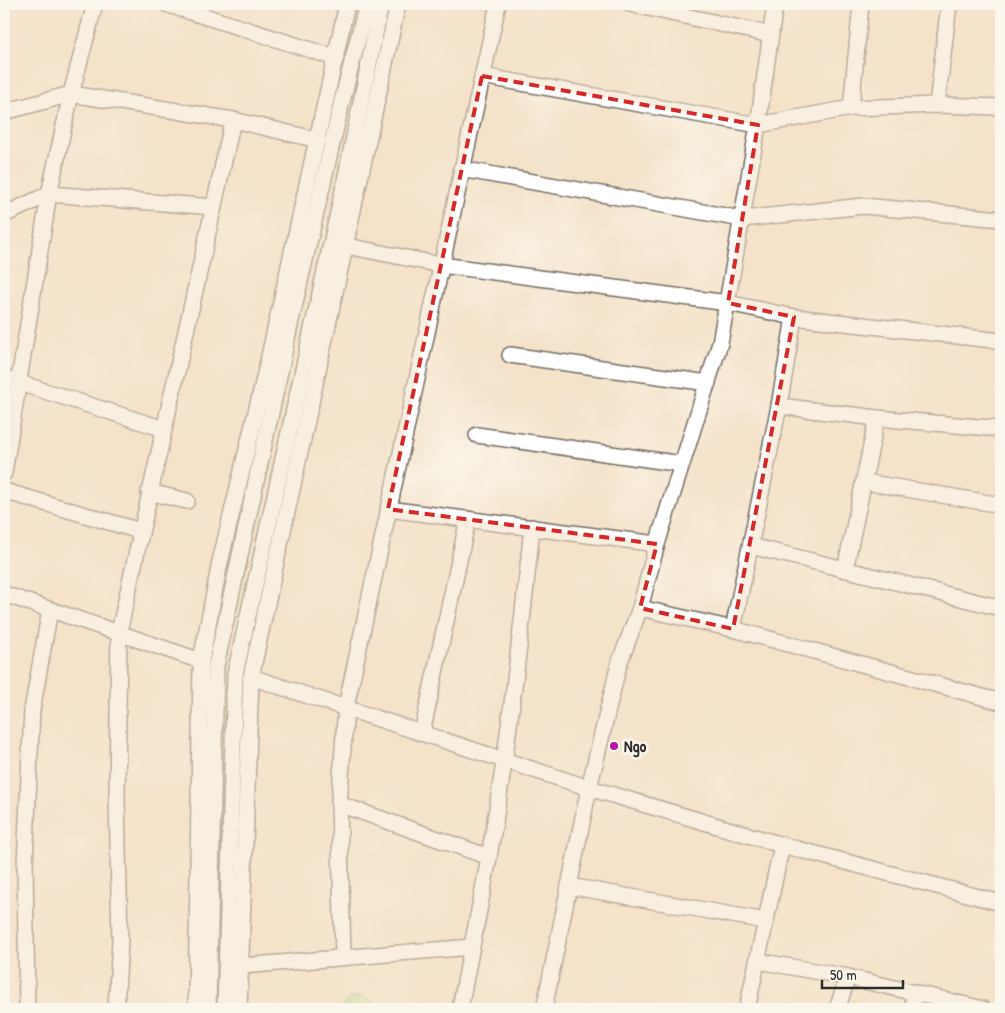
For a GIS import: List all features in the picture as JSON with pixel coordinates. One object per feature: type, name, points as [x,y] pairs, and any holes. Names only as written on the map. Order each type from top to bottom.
[{"type":"street","points":[[4,473],[11,380],[71,94],[95,4]]},
{"type":"street","points":[[166,4],[336,58]]},
{"type":"street","points":[[196,1009],[201,661],[220,562],[266,370],[347,4]]},
{"type":"street","points":[[208,1009],[216,666],[337,120],[367,4]]},
{"type":"street","points":[[225,1009],[235,674],[344,186],[380,4]]},
{"type":"street","points":[[239,1009],[251,677],[347,246],[398,4]]},
{"type":"street","points":[[343,956],[339,804],[346,707],[461,168],[498,4]]},
{"type":"street","points":[[630,4],[771,35]]},
{"type":"street","points":[[544,1009],[589,788],[619,664],[640,608],[657,544],[708,383],[728,303],[758,125],[775,4]]},
{"type":"street","points":[[850,108],[862,4]]},
{"type":"street","points":[[936,105],[950,4]]},
{"type":"street","points":[[482,76],[758,125],[850,108],[936,105],[1001,107]]},
{"type":"street","points":[[4,112],[71,94],[233,120],[318,140]]},
{"type":"street","points":[[116,1009],[120,940],[117,797],[119,632],[233,120]]},
{"type":"street","points":[[461,168],[742,219],[864,206],[1001,218]]},
{"type":"street","points":[[4,215],[49,194],[214,207]]},
{"type":"street","points":[[347,246],[441,265],[728,303],[794,317],[1001,341]]},
{"type":"street","points":[[733,629],[779,406],[794,317]]},
{"type":"street","points":[[510,355],[708,383]]},
{"type":"street","points":[[11,380],[164,429]]},
{"type":"street","points":[[779,406],[877,418],[1001,429]]},
{"type":"street","points":[[845,570],[877,418]]},
{"type":"street","points":[[477,435],[682,464]]},
{"type":"street","points":[[865,482],[1001,505]]},
{"type":"street","points":[[4,491],[140,532]]},
{"type":"street","points":[[149,492],[187,501]]},
{"type":"street","points":[[388,509],[657,544]]},
{"type":"street","points":[[422,732],[468,519]]},
{"type":"street","points":[[460,1009],[489,856],[504,760],[519,654],[532,527]]},
{"type":"street","points":[[751,546],[1001,608]]},
{"type":"street","points":[[220,562],[237,566]]},
{"type":"street","points":[[4,594],[201,661]]},
{"type":"street","points":[[640,608],[733,629],[1001,702]]},
{"type":"street","points":[[27,1009],[25,864],[32,710],[50,610]]},
{"type":"street","points":[[251,677],[589,788],[782,845],[1001,903]]},
{"type":"street","points":[[339,804],[489,856]]},
{"type":"street","points":[[747,1009],[782,845]]},
{"type":"street","points":[[569,886],[766,921]]},
{"type":"street","points":[[242,966],[472,946]]},
{"type":"street","points":[[758,960],[915,992],[983,1009]]},
{"type":"street","points":[[837,1009],[848,978]]},
{"type":"street","points":[[912,1009],[915,992]]},
{"type":"highlighted area","points":[[482,76],[758,125],[728,303],[794,317],[733,629],[640,608],[657,544],[388,509]]},
{"type":"green space","points":[[362,996],[373,1001],[378,1009],[340,1009],[350,998]]},
{"type":"place","name":"Ngo","points":[[614,746]]}]
